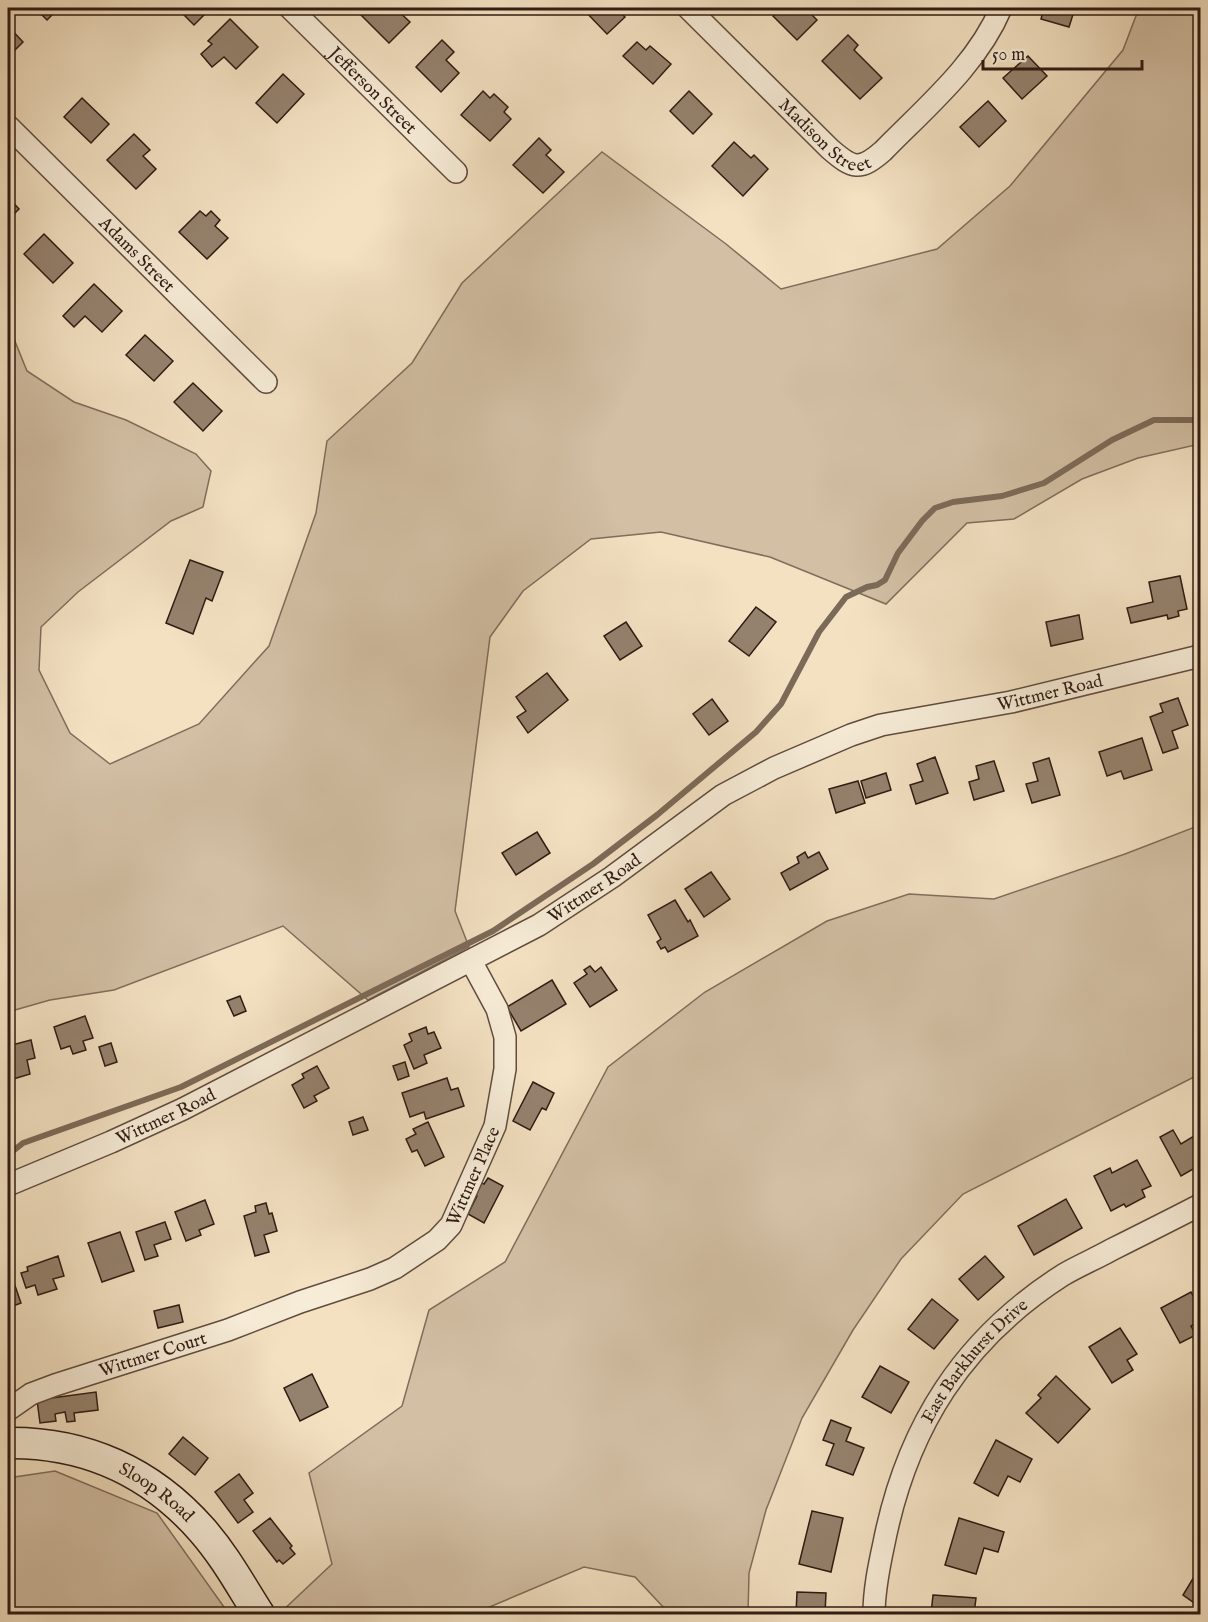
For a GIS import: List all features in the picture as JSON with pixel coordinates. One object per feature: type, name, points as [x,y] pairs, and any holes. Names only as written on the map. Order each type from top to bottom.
[{"type":"street","name":"Jefferson Street","points":[[290,8],[456,172]]},
{"type":"street","name":"Madison Street","points":[[688,8],[830,149],[846,163],[858,166],[871,162],[883,151],[960,72],[987,36],[1001,8]]},
{"type":"street","name":"Adams Street","points":[[8,126],[266,382]]},
{"type":"street","name":"Wittmer Road","points":[[8,1185],[183,1109],[539,925],[579,901],[723,795],[774,768],[881,725],[1011,702],[1200,656]]},
{"type":"street","name":"Wittmer Place","points":[[300,1302],[339,1291],[395,1268],[437,1240],[454,1217],[495,1126],[505,1069],[505,1037],[496,1009],[471,961]]},
{"type":"street","name":"East Barkhurst Drive","points":[[873,1614],[877,1577],[891,1509],[901,1479],[927,1418],[940,1395],[969,1356],[1023,1304],[1066,1274],[1200,1205]]},
{"type":"street","name":"Wittmer Court","points":[[8,1410],[31,1394],[228,1330],[300,1302]]},
{"type":"street","name":"Sloop Road","points":[[8,1443],[34,1443],[83,1452],[107,1460],[152,1484],[203,1531],[237,1578],[259,1614]]},
{"type":"shaded area","points":[[1139,8],[1200,8],[1200,444],[1138,458],[1082,479],[1014,519],[967,523],[886,604],[770,557],[661,532],[591,539],[523,591],[490,637],[455,911],[469,947],[368,1000],[283,926],[114,990],[50,1000],[8,1012],[8,470],[12,465],[11,438],[8,433],[8,324],[27,371],[74,402],[126,420],[196,454],[211,471],[203,507],[171,521],[78,592],[41,627],[39,670],[70,733],[110,764],[199,724],[269,646],[316,513],[327,441],[412,363],[462,283],[602,152],[726,244],[781,289],[937,249],[1010,186],[1123,50]]},
{"type":"shaded area","points":[[1200,825],[1200,1074],[963,1194],[901,1259],[853,1330],[802,1418],[766,1510],[749,1573],[748,1614],[667,1614],[635,1577],[584,1567],[473,1614],[280,1613],[332,1564],[309,1473],[402,1406],[429,1310],[505,1262],[608,1067],[705,992],[827,921],[909,894],[994,899],[1125,854]]},
{"type":"shaded area","points":[[55,1471],[157,1513],[229,1614],[8,1614],[8,1478]]},
{"type":"building","points":[[35,8],[59,8],[47,20]]},
{"type":"building","points":[[59,8],[72,8],[65,14]]},
{"type":"building","points":[[177,8],[211,8],[194,25]]},
{"type":"building","points":[[364,8],[395,8],[410,22],[389,43],[359,13]]},
{"type":"building","points":[[582,8],[616,8],[625,17],[607,34]]},
{"type":"building","points":[[782,8],[805,8],[817,20],[797,40],[773,16]]},
{"type":"building","points":[[1044,8],[1075,8],[1069,27],[1041,19]]},
{"type":"building","points":[[230,19],[258,47],[236,69],[224,57],[212,67],[201,54],[212,44],[208,41]]},
{"type":"building","points":[[8,26],[23,42],[8,57]]},
{"type":"building","points":[[848,35],[858,45],[854,50],[882,78],[860,99],[822,61]]},
{"type":"building","points":[[442,40],[454,52],[446,60],[459,73],[441,92],[416,67]]},
{"type":"building","points":[[637,42],[646,50],[650,46],[671,64],[653,84],[623,56]]},
{"type":"building","points":[[1028,56],[1047,76],[1022,99],[1003,78]]},
{"type":"building","points":[[283,74],[304,94],[277,123],[256,103]]},
{"type":"building","points":[[483,91],[490,98],[494,94],[508,107],[504,112],[511,119],[490,141],[461,115]]},
{"type":"building","points":[[689,91],[712,114],[693,134],[670,111]]},
{"type":"building","points":[[82,98],[109,124],[91,143],[64,117]]},
{"type":"building","points":[[988,101],[1006,121],[979,147],[960,127]]},
{"type":"building","points":[[134,134],[150,150],[143,156],[156,169],[136,189],[107,160]]},
{"type":"building","points":[[539,138],[551,150],[546,155],[564,172],[543,193],[513,165]]},
{"type":"building","points":[[734,142],[751,158],[754,155],[768,169],[743,196],[712,166]]},
{"type":"building","points":[[8,197],[19,209],[8,220]]},
{"type":"building","points":[[200,211],[206,216],[211,211],[220,220],[215,226],[228,238],[207,259],[179,232]]},
{"type":"building","points":[[44,234],[73,263],[53,283],[24,254]]},
{"type":"building","points":[[94,284],[122,311],[102,332],[85,316],[74,327],[63,316]]},
{"type":"building","points":[[145,335],[173,361],[154,381],[126,355]]},
{"type":"building","points":[[193,383],[222,411],[203,431],[174,402]]},
{"type":"building","points":[[190,560],[223,572],[212,601],[206,598],[193,634],[166,623]]},
{"type":"building","points":[[1180,576],[1187,609],[1178,611],[1179,616],[1168,619],[1167,615],[1131,623],[1127,608],[1153,602],[1149,582]]},
{"type":"building","points":[[756,607],[776,622],[749,656],[729,641]]},
{"type":"building","points":[[1079,615],[1083,639],[1051,646],[1046,622]]},
{"type":"building","points":[[626,622],[642,646],[620,660],[604,636]]},
{"type":"building","points":[[547,673],[568,700],[528,733],[517,717],[526,711],[516,697]]},
{"type":"building","points":[[1178,698],[1188,725],[1172,731],[1178,748],[1163,753],[1150,717],[1163,712],[1160,704]]},
{"type":"building","points":[[712,699],[728,721],[709,735],[693,714]]},
{"type":"building","points":[[1142,738],[1152,770],[1124,779],[1121,771],[1107,776],[1099,752]]},
{"type":"building","points":[[935,757],[948,793],[916,804],[910,785],[923,781],[917,764]]},
{"type":"building","points":[[1049,758],[1060,795],[1032,803],[1026,784],[1038,781],[1033,763]]},
{"type":"building","points":[[994,761],[1004,791],[974,800],[969,782],[979,779],[976,766]]},
{"type":"building","points":[[886,773],[891,790],[866,798],[861,781]]},
{"type":"building","points":[[858,781],[865,803],[836,813],[829,789]]},
{"type":"building","points":[[537,832],[550,853],[516,875],[502,853]]},
{"type":"building","points":[[805,852],[808,858],[819,852],[828,869],[790,890],[781,873],[799,863],[797,857]]},
{"type":"building","points":[[711,872],[730,899],[704,917],[685,889]]},
{"type":"building","points":[[675,900],[688,922],[690,920],[698,936],[668,952],[665,947],[661,949],[657,942],[661,939],[648,915]]},
{"type":"building","points":[[590,966],[595,972],[601,967],[617,990],[590,1007],[574,983],[587,974],[584,970]]},
{"type":"building","points":[[552,980],[566,1004],[521,1031],[507,1007]]},
{"type":"building","points":[[240,996],[246,1011],[234,1016],[227,1001]]},
{"type":"building","points":[[85,1016],[93,1038],[83,1041],[86,1050],[73,1054],[70,1046],[61,1049],[54,1027]]},
{"type":"building","points":[[426,1027],[428,1034],[434,1032],[441,1048],[424,1055],[427,1063],[414,1069],[404,1045],[412,1041],[409,1034]]},
{"type":"building","points":[[31,1040],[35,1058],[27,1060],[30,1074],[10,1080],[8,1046]]},
{"type":"building","points":[[111,1043],[117,1062],[105,1066],[99,1047]]},
{"type":"building","points":[[405,1062],[409,1076],[398,1080],[393,1066]]},
{"type":"building","points":[[317,1066],[329,1088],[314,1096],[317,1101],[304,1108],[292,1085],[304,1078],[302,1074]]},
{"type":"building","points":[[447,1078],[451,1090],[458,1088],[464,1106],[426,1119],[424,1112],[410,1117],[402,1093]]},
{"type":"building","points":[[533,1082],[554,1093],[546,1110],[542,1108],[530,1130],[513,1121]]},
{"type":"building","points":[[363,1117],[368,1130],[353,1135],[349,1122]]},
{"type":"building","points":[[428,1122],[444,1157],[425,1166],[417,1150],[412,1152],[406,1139],[416,1134],[413,1129]]},
{"type":"building","points":[[1173,1130],[1181,1144],[1194,1136],[1200,1147],[1200,1165],[1181,1176],[1160,1137]]},
{"type":"building","points":[[1137,1160],[1151,1186],[1142,1190],[1145,1197],[1126,1207],[1124,1204],[1111,1211],[1094,1176],[1110,1168],[1112,1173]]},
{"type":"building","points":[[488,1178],[503,1186],[484,1223],[468,1214],[477,1196],[471,1192],[477,1181],[484,1184]]},
{"type":"building","points":[[1066,1199],[1082,1228],[1034,1255],[1018,1226]]},
{"type":"building","points":[[205,1200],[214,1224],[199,1230],[201,1235],[186,1241],[175,1212]]},
{"type":"building","points":[[266,1203],[269,1214],[272,1213],[277,1231],[264,1235],[269,1252],[255,1256],[244,1216],[256,1212],[255,1206]]},
{"type":"building","points":[[165,1222],[171,1239],[154,1245],[158,1256],[145,1260],[136,1232]]},
{"type":"building","points":[[120,1232],[134,1271],[102,1282],[88,1243]]},
{"type":"building","points":[[58,1256],[64,1276],[53,1279],[57,1289],[38,1295],[35,1285],[26,1288],[21,1273],[28,1271],[27,1267]]},
{"type":"building","points":[[985,1256],[1004,1277],[978,1300],[959,1279]]},
{"type":"building","points":[[10,1271],[21,1303],[8,1308],[8,1272]]},
{"type":"building","points":[[1191,1292],[1200,1309],[1200,1321],[1191,1326],[1196,1335],[1180,1343],[1161,1308]]},
{"type":"building","points":[[932,1299],[958,1320],[934,1349],[908,1329]]},
{"type":"building","points":[[179,1305],[183,1322],[158,1328],[154,1311]]},
{"type":"building","points":[[1120,1328],[1137,1354],[1127,1360],[1133,1370],[1112,1383],[1089,1347]]},
{"type":"building","points":[[880,1366],[909,1382],[891,1413],[862,1397]]},
{"type":"building","points":[[312,1374],[328,1407],[300,1421],[284,1388]]},
{"type":"building","points":[[1056,1376],[1090,1409],[1058,1443],[1026,1413],[1041,1398],[1038,1395]]},
{"type":"building","points":[[96,1392],[98,1410],[74,1413],[75,1421],[67,1422],[65,1412],[55,1414],[56,1421],[40,1423],[37,1400]]},
{"type":"building","points":[[831,1420],[851,1428],[846,1441],[864,1448],[853,1475],[826,1465],[834,1444],[823,1440]]},
{"type":"building","points":[[183,1437],[208,1458],[195,1475],[169,1454]]},
{"type":"building","points":[[996,1440],[1032,1459],[1020,1482],[1008,1476],[998,1496],[974,1483]]},
{"type":"building","points":[[239,1474],[253,1493],[244,1500],[253,1512],[238,1523],[215,1492]]},
{"type":"building","points":[[812,1511],[843,1518],[831,1572],[799,1564]]},
{"type":"building","points":[[270,1518],[292,1546],[290,1548],[295,1554],[283,1564],[279,1560],[277,1562],[253,1531]]},
{"type":"building","points":[[959,1518],[1004,1532],[998,1552],[984,1548],[976,1574],[945,1565]]},
{"type":"building","points":[[1200,1567],[1200,1607],[1183,1595]]},
{"type":"building","points":[[797,1592],[826,1593],[825,1614],[796,1614]]},
{"type":"building","points":[[933,1595],[976,1598],[974,1614],[931,1614]]},
{"type":"building","points":[[591,1609],[593,1614],[578,1614]]},
{"type":"waterway","points":[[8,1155],[23,1143],[181,1087],[493,931],[593,864],[657,815],[756,732],[781,704],[819,632],[846,597],[885,580],[898,553],[935,508],[953,502],[1002,496],[1044,483],[1112,440],[1154,420],[1200,420]]}]
